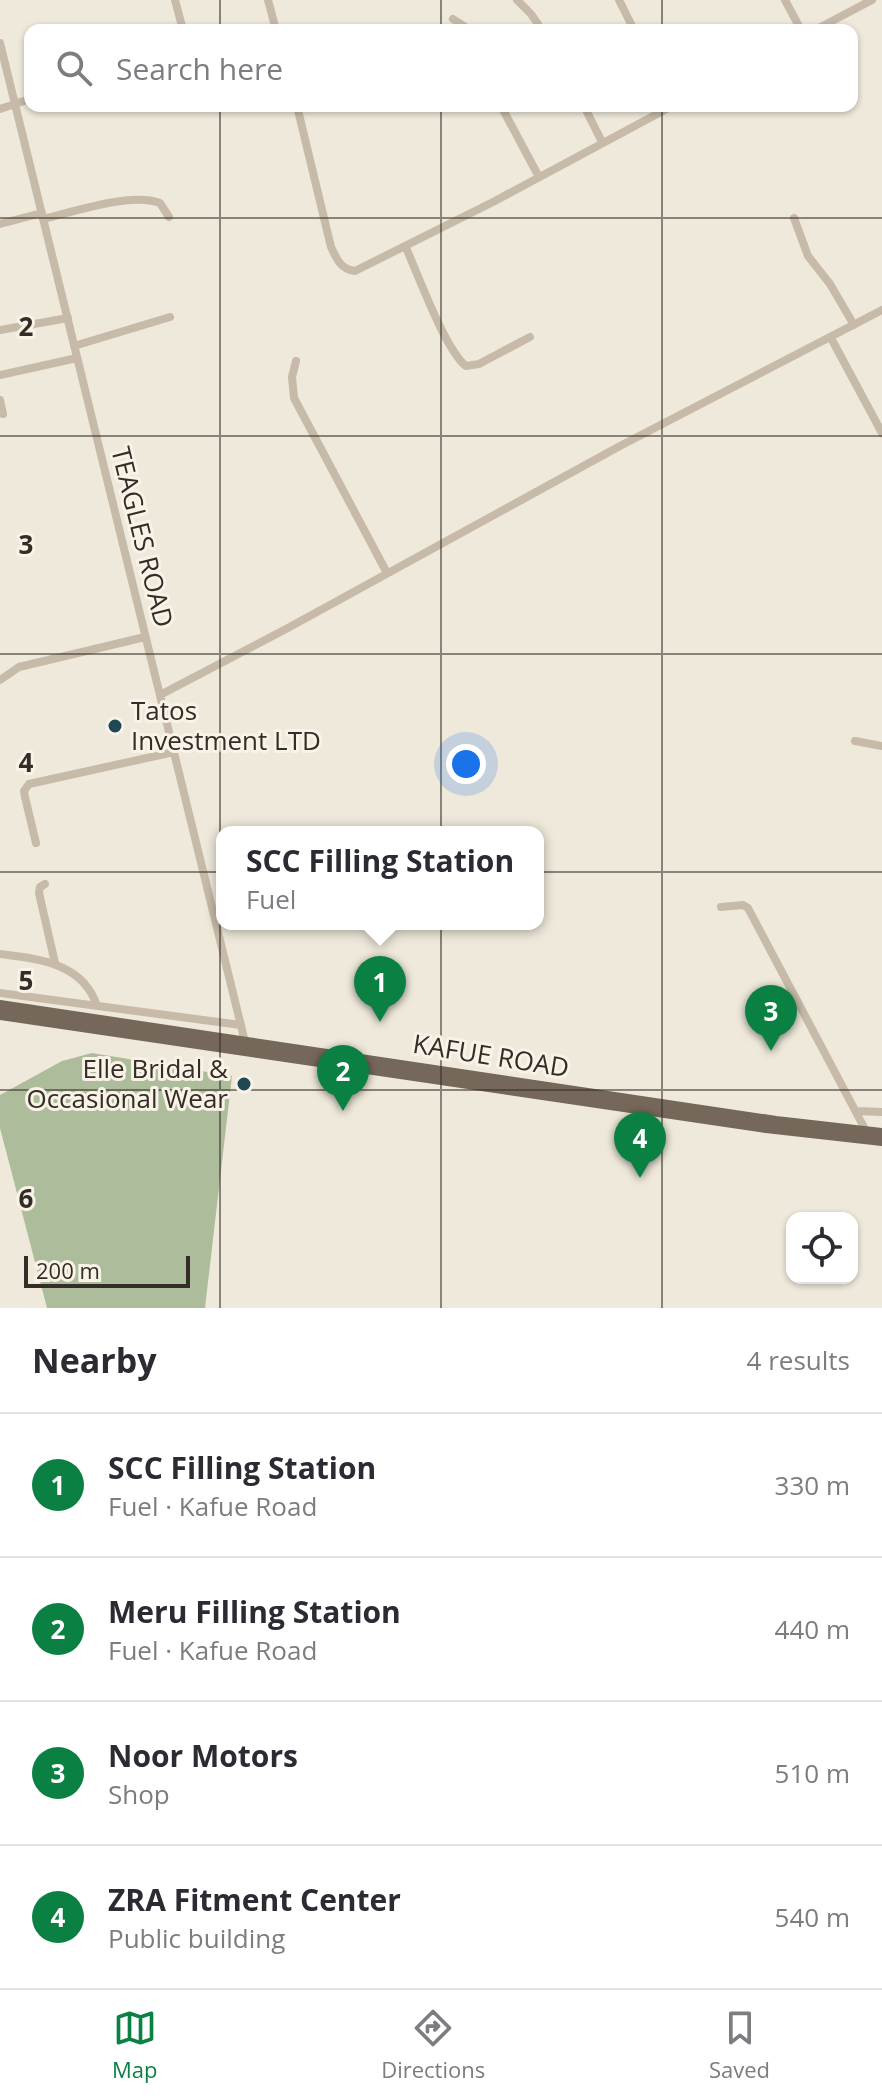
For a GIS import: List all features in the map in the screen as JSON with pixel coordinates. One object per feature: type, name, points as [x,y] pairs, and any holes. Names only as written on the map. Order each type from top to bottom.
[{"type":"main road","name":"KAFUE ROAD","points":[[0,1005],[776,1121],[882,1133]]},
{"type":"main road","name":"KAFUE ROAD","points":[[0,1015],[751,1126],[882,1141]]},
{"type":"street","points":[[175,0],[181,24]]},
{"type":"street","points":[[268,0],[274,24]]},
{"type":"street","points":[[517,0],[538,24]]},
{"type":"street","points":[[619,0],[631,24]]},
{"type":"street","points":[[785,0],[798,24]]},
{"type":"street","points":[[826,24],[872,0]]},
{"type":"street","points":[[453,19],[461,24]]},
{"type":"street","name":"TEAGLES ROAD","points":[[0,43],[216,923]]},
{"type":"street","points":[[0,109],[24,101]]},
{"type":"street","points":[[298,112],[331,247],[346,270],[355,271],[406,248],[659,112]]},
{"type":"street","points":[[504,112],[539,177]]},
{"type":"street","points":[[587,112],[602,142]]},
{"type":"street","points":[[0,224],[104,205],[151,200],[160,203],[169,217]]},
{"type":"street","points":[[794,218],[808,256],[830,284],[854,325]]},
{"type":"street","points":[[406,248],[429,303],[457,356],[466,366],[479,364],[530,337]]},
{"type":"street","points":[[160,695],[620,446],[882,310]]},
{"type":"street","points":[[74,346],[170,317]]},
{"type":"street","points":[[0,330],[68,318]]},
{"type":"street","points":[[831,338],[882,433]]},
{"type":"street","points":[[0,375],[77,358]]},
{"type":"street","points":[[296,361],[292,377],[294,398],[387,573]]},
{"type":"street","points":[[0,400],[3,414]]},
{"type":"street","points":[[2,675],[19,667],[145,637]]},
{"type":"street","points":[[855,741],[882,746]]},
{"type":"street","points":[[36,843],[24,791],[29,784],[174,752]]},
{"type":"street","points":[[45,884],[40,887],[39,893],[55,963]]},
{"type":"street","points":[[721,907],[743,905],[748,908],[866,1131]]},
{"type":"street","name":"TEAGLES ROAD","points":[[218,930],[245,1042]]},
{"type":"street","points":[[0,954],[55,963],[80,980],[92,993],[97,1006]]},
{"type":"street","points":[[0,993],[241,1025]]},
{"type":"street","points":[[857,1111],[882,1112]]},
{"type":"green space","points":[[92,1053],[232,1076],[205,1308],[47,1308],[0,1128],[0,1095],[62,1061]]},
{"type":"place","name":"Tatos Investment LTD","points":[[115,726]]},
{"type":"place","name":"SCC Filling Station","points":[[380,1022]]},
{"type":"place","name":"Noor Motors","points":[[771,1051]]},
{"type":"place","name":"Elle Bridal & Occasional Wear","points":[[244,1084]]},
{"type":"place","name":"Meru Filling Station","points":[[343,1111]]},
{"type":"place","name":"ZRA Fitment Center","points":[[640,1178]]}]
